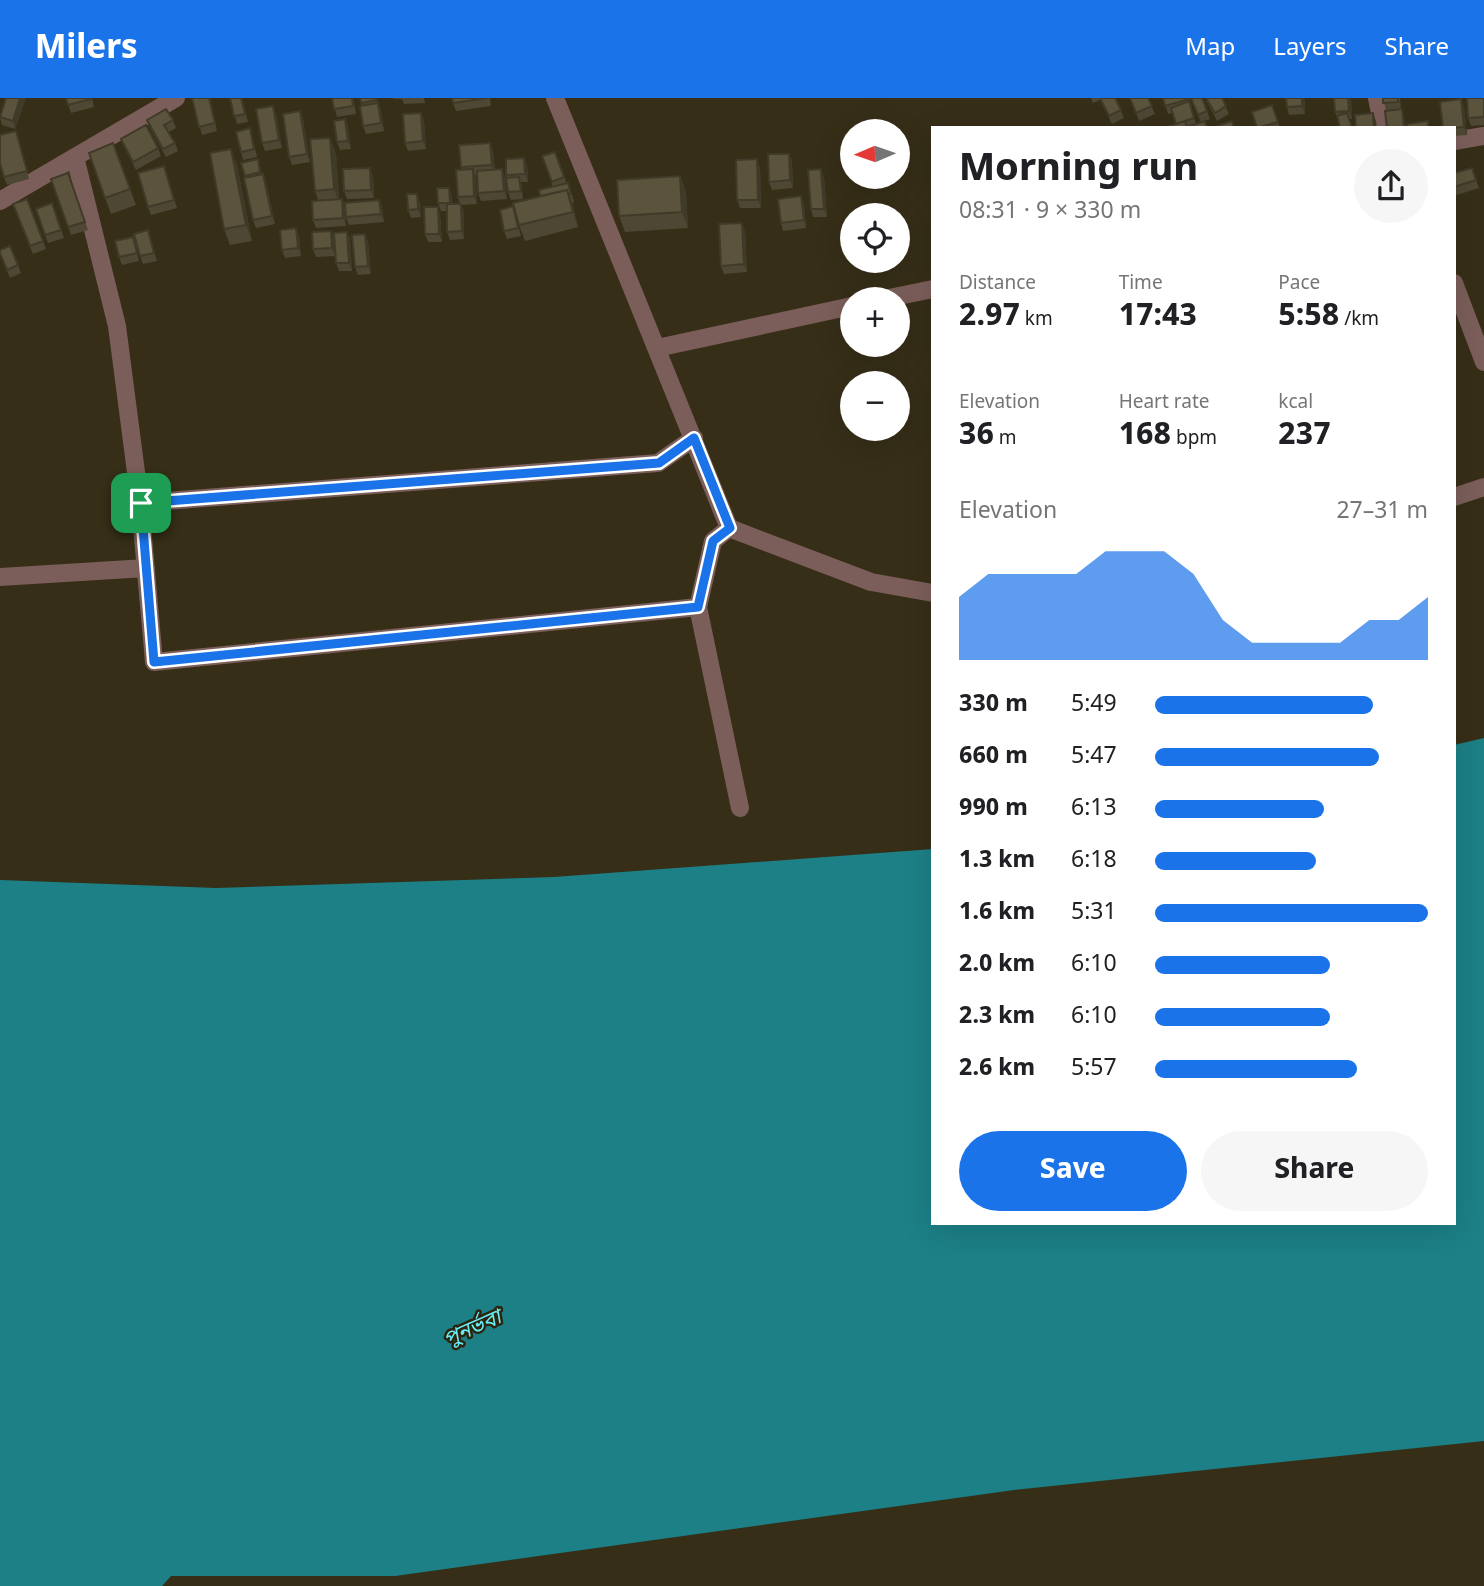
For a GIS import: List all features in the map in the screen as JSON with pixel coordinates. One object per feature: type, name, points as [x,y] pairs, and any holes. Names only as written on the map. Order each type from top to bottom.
[{"type":"street","points":[[0,201],[176,98]]},
{"type":"street","points":[[555,98],[730,528],[871,582],[931,593]]},
{"type":"street","points":[[1377,98],[1383,126]]},
{"type":"street","points":[[1456,141],[1484,136]]},
{"type":"street","points":[[75,157],[117,326],[141,503],[154,662],[698,607]]},
{"type":"street","points":[[1456,288],[1482,350]]},
{"type":"street","points":[[910,294],[931,289]]},
{"type":"street","points":[[657,348],[840,309]]},
{"type":"street","points":[[141,503],[659,463],[694,438]]},
{"type":"street","points":[[1456,496],[1484,487]]},
{"type":"street","points":[[730,528],[713,541],[698,607],[740,808]]},
{"type":"street","points":[[0,577],[146,568]]},
{"type":"water","name":"পুনর্ভবা","points":[[1484,738],[1484,1441],[1014,1490],[395,1576],[171,1576],[162,1586],[0,1586],[0,880],[216,888],[554,877],[931,849],[931,1225],[1456,1225],[1456,745]]},
{"type":"building","points":[[6,98],[20,98],[13,121],[0,117]]},
{"type":"building","points":[[66,98],[91,98],[91,99],[68,105]]},
{"type":"building","points":[[192,98],[209,98],[215,123],[199,127]]},
{"type":"building","points":[[230,98],[241,98],[245,114],[234,116]]},
{"type":"building","points":[[332,98],[352,98],[353,106],[334,109]]},
{"type":"building","points":[[360,98],[375,98],[376,100],[361,103]]},
{"type":"building","points":[[452,98],[486,98],[453,103]]},
{"type":"building","points":[[1100,98],[1115,98],[1121,110],[1109,116]]},
{"type":"building","points":[[1130,98],[1148,98],[1152,106],[1136,113]]},
{"type":"building","points":[[1163,98],[1189,98],[1189,99],[1165,106]]},
{"type":"building","points":[[1191,98],[1202,98],[1207,111],[1198,115]]},
{"type":"building","points":[[1206,98],[1222,98],[1226,106],[1215,113]]},
{"type":"building","points":[[1286,98],[1302,98],[1302,106],[1287,107]]},
{"type":"building","points":[[1334,98],[1348,98],[1349,111],[1335,112]]},
{"type":"building","points":[[1383,98],[1398,98],[1398,102],[1383,103]]},
{"type":"building","points":[[1467,98],[1484,98],[1484,117],[1468,118]]},
{"type":"building","points":[[1461,99],[1464,127],[1443,126],[1440,102]]},
{"type":"building","points":[[1189,101],[1194,118],[1176,124],[1171,108]]},
{"type":"building","points":[[378,103],[381,123],[363,126],[360,106]]},
{"type":"building","points":[[1272,105],[1278,122],[1256,126],[1252,112]]},
{"type":"building","points":[[273,106],[279,140],[262,143],[256,109]]},
{"type":"building","points":[[166,109],[173,120],[164,125],[175,143],[163,149],[147,120]]},
{"type":"building","points":[[1402,109],[1404,126],[1387,126],[1385,111]]},
{"type":"building","points":[[300,111],[307,154],[289,157],[283,114]]},
{"type":"building","points":[[421,113],[423,141],[405,143],[403,114]]},
{"type":"building","points":[[1347,113],[1351,126],[1340,126],[1337,116]]},
{"type":"building","points":[[1373,113],[1374,126],[1356,126],[1355,115]]},
{"type":"building","points":[[345,119],[348,141],[337,142],[334,121]]},
{"type":"building","points":[[1185,121],[1186,126],[1169,126]]},
{"type":"building","points":[[1205,121],[1206,126],[1190,126]]},
{"type":"building","points":[[1232,121],[1233,126],[1217,126]]},
{"type":"building","points":[[1428,121],[1428,126],[1407,124]]},
{"type":"building","points":[[146,125],[158,148],[133,162],[121,139]]},
{"type":"building","points":[[250,128],[254,149],[241,152],[236,132]]},
{"type":"building","points":[[16,131],[27,171],[4,177],[0,163],[0,135]]},
{"type":"building","points":[[330,138],[334,189],[315,191],[310,139]]},
{"type":"building","points":[[113,143],[130,189],[105,198],[89,153]]},
{"type":"building","points":[[490,143],[492,165],[461,167],[459,145]]},
{"type":"building","points":[[231,149],[246,225],[224,229],[210,153]]},
{"type":"building","points":[[555,152],[564,177],[552,182],[542,156]]},
{"type":"building","points":[[768,154],[789,154],[790,180],[769,182]]},
{"type":"building","points":[[524,158],[525,174],[506,175],[506,159]]},
{"type":"building","points":[[258,159],[260,172],[245,176],[241,163]]},
{"type":"building","points":[[757,159],[758,200],[737,200],[736,160]]},
{"type":"building","points":[[164,166],[174,200],[148,207],[138,173]]},
{"type":"building","points":[[370,168],[371,190],[344,191],[343,169]]},
{"type":"building","points":[[1472,168],[1476,180],[1456,186],[1456,172]]},
{"type":"building","points":[[473,169],[474,196],[458,197],[456,170]]},
{"type":"building","points":[[502,169],[504,191],[478,193],[477,171]]},
{"type":"building","points":[[821,169],[824,209],[811,209],[808,170]]},
{"type":"building","points":[[68,173],[85,222],[68,227],[51,179]]},
{"type":"building","points":[[263,174],[272,216],[253,220],[244,178]]},
{"type":"building","points":[[680,176],[682,212],[619,216],[617,180]]},
{"type":"building","points":[[519,177],[521,191],[508,192],[506,178]]},
{"type":"building","points":[[568,183],[569,195],[567,190],[540,196],[539,190]]},
{"type":"building","points":[[437,188],[449,188],[450,203],[438,203]]},
{"type":"building","points":[[567,190],[573,212],[519,225],[513,203]]},
{"type":"building","points":[[407,194],[417,194],[418,209],[408,210]]},
{"type":"building","points":[[801,196],[804,220],[781,223],[778,199]]},
{"type":"building","points":[[27,199],[43,241],[30,246],[13,204]]},
{"type":"building","points":[[342,199],[343,218],[313,220],[312,201]]},
{"type":"building","points":[[379,200],[381,214],[346,217],[345,203]]},
{"type":"building","points":[[52,203],[61,230],[45,235],[36,209]]},
{"type":"building","points":[[447,204],[461,204],[462,231],[447,232]]},
{"type":"building","points":[[513,206],[518,228],[504,231],[500,210]]},
{"type":"building","points":[[424,207],[438,207],[439,234],[425,234]]},
{"type":"building","points":[[742,223],[744,264],[721,266],[719,224]]},
{"type":"building","points":[[296,228],[298,248],[282,250],[280,230]]},
{"type":"building","points":[[148,230],[154,253],[140,256],[134,234]]},
{"type":"building","points":[[331,231],[332,248],[313,249],[312,232]]},
{"type":"building","points":[[347,232],[349,263],[336,263],[334,233]]},
{"type":"building","points":[[365,234],[368,266],[355,267],[352,235]]},
{"type":"building","points":[[133,237],[137,253],[119,257],[115,241]]},
{"type":"building","points":[[10,246],[18,265],[7,270],[0,250]]},
{"type":"route","points":[[694,438],[730,528],[713,541],[698,607],[154,662],[141,503],[659,463],[694,438]]}]
